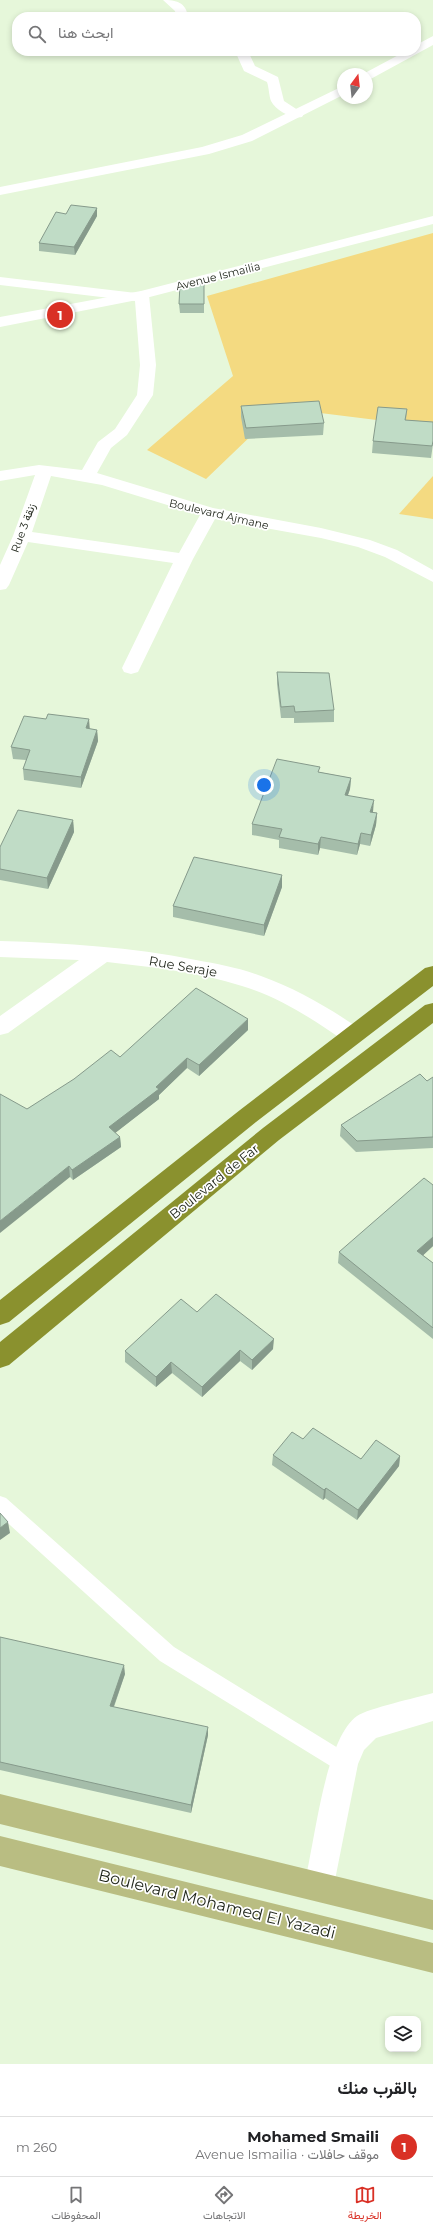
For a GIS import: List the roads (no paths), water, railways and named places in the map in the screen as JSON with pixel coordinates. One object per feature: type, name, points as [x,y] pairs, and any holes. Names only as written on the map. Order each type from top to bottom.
[{"type":"highway","points":[[0,1314],[352,1035],[433,974]]},
{"type":"highway","name":"Boulevard de Far","points":[[0,1357],[271,1134],[429,1016]]},
{"type":"main road","points":[[0,1809],[319,1885],[433,1915]]},
{"type":"main road","name":"Boulevard Mohamed El Yazadi","points":[[0,1851],[433,1958]]},
{"type":"street","points":[[169,0],[181,10],[181,12]]},
{"type":"street","points":[[421,47],[433,40]]},
{"type":"street","points":[[245,56],[249,68],[274,80],[276,98],[279,105],[297,114]]},
{"type":"street","points":[[373,74],[406,56]]},
{"type":"street","points":[[0,192],[204,151],[247,138],[337,93]]},
{"type":"street","name":"Avenue Ismailia","points":[[0,322],[138,296],[433,220]]},
{"type":"street","points":[[0,281],[138,296],[148,365],[145,395],[131,419],[121,432],[104,445],[88,476]]},
{"type":"street","name":"Boulevard Ajmane","points":[[3,472],[45,470],[109,480],[166,502],[210,513],[343,539],[369,546],[400,558],[433,577]]},
{"type":"street","name":"Rue 3 زنقة","points":[[0,585],[22,536],[45,470]]},
{"type":"street","points":[[132,668],[184,559],[210,513]]},
{"type":"street","points":[[22,536],[184,559]]},
{"type":"street","name":"Rue Seraje","points":[[0,949],[102,955],[186,966],[252,980],[298,1001],[352,1035]]},
{"type":"street","points":[[0,1027],[102,955]]},
{"type":"street","points":[[319,1885],[326,1858],[344,1763],[354,1740],[368,1726],[433,1707]]},
{"type":"lane","points":[[0,1504],[167,1654],[344,1763]]},
{"type":"place","name":"Mohamed Smaili","points":[[60,315]]}]
